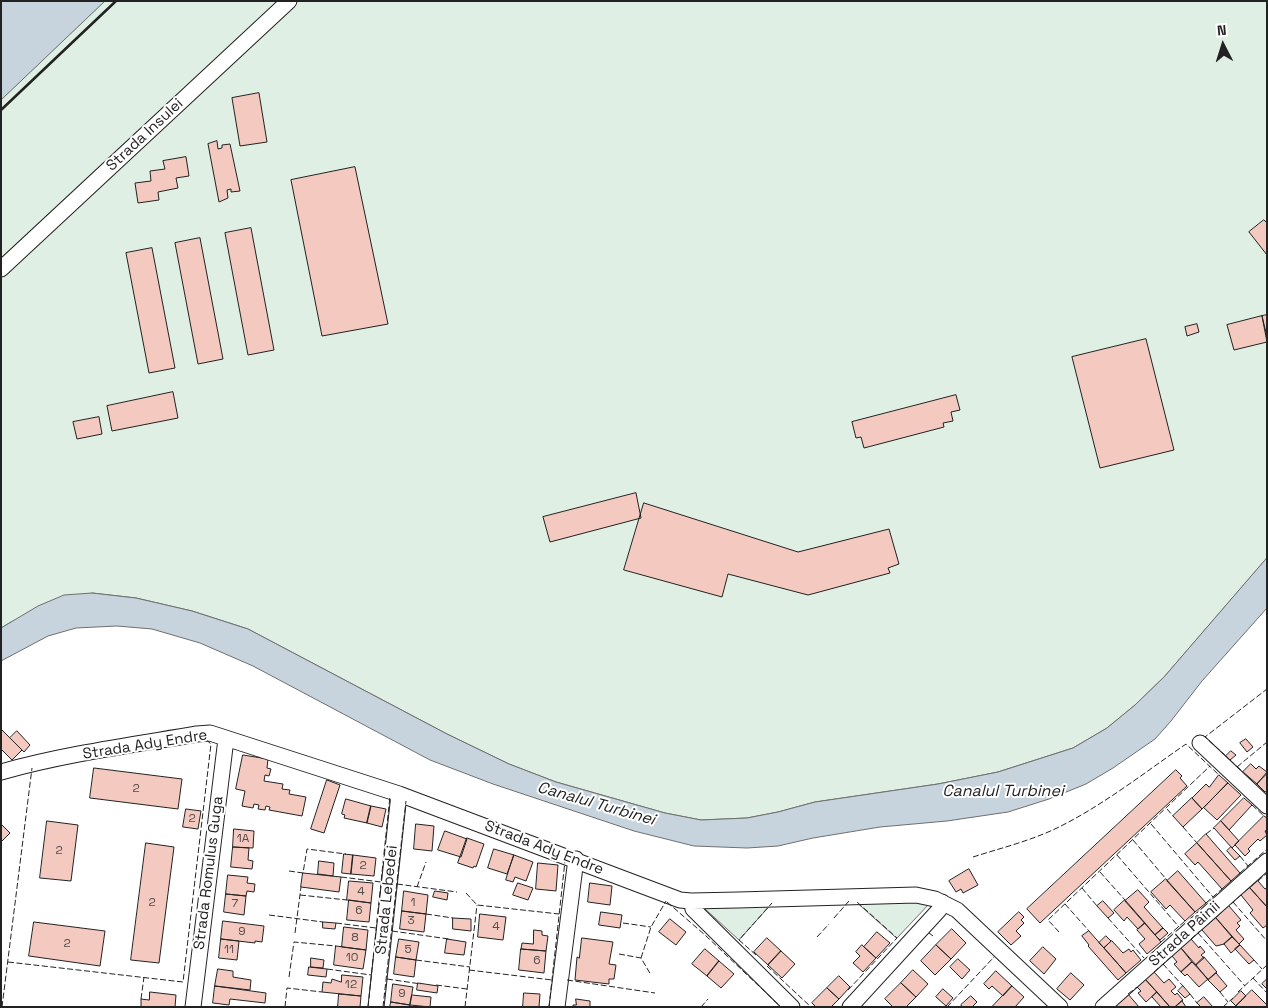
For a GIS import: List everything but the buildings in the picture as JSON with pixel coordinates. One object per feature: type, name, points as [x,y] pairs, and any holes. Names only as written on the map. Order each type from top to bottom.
[{"type":"street","name":"Strada Insulei","points":[[1,269],[289,1]]},
{"type":"street","name":"Strada Ady Endre","points":[[1,772],[66,757],[210,733],[399,794],[668,896],[692,901],[928,896],[957,910],[1060,1007]]},
{"type":"street","name":"Strada Romulus Guga","points":[[193,1007],[226,739]]},
{"type":"street","points":[[1200,743],[1267,806]]},
{"type":"street","name":"Strada Lebedei","points":[[376,1007],[399,794]]},
{"type":"street","points":[[557,1007],[576,860]]},
{"type":"street","name":"Strada Pâinii","points":[[1103,1007],[1267,862]]},
{"type":"street","points":[[692,901],[693,909],[792,1007]]},
{"type":"street","points":[[850,1007],[939,910],[942,902]]},
{"type":"green space","points":[[105,1],[1267,1],[1267,558],[1164,677],[1135,705],[1107,728],[1073,748],[998,772],[938,784],[815,802],[747,818],[701,820],[665,813],[556,782],[509,764],[447,734],[248,629],[192,611],[136,598],[92,593],[11,622],[1,628],[1,100]]},
{"type":"green space","points":[[852,898],[930,903],[897,938]]},
{"type":"green space","points":[[774,901],[739,940],[703,907]]},
{"type":"water","points":[[1,1],[105,1],[1,100]]},
{"type":"water","name":"Canalul Turbinei","points":[[1267,558],[1267,608],[1202,681],[1155,739],[1086,784],[1049,799],[1008,812],[947,821],[880,827],[778,846],[747,848],[694,846],[634,831],[493,784],[430,760],[253,666],[200,643],[152,629],[117,626],[76,628],[48,636],[1,661],[1,628],[38,606],[64,595],[92,593],[136,598],[192,611],[248,629],[447,734],[509,764],[556,782],[665,813],[701,820],[747,818],[815,802],[938,784],[998,772],[1073,748],[1107,728],[1135,705],[1164,677]]},
{"type":"fence","points":[[1226,756],[1205,737],[1267,689]]},
{"type":"fence","points":[[8,962],[183,982],[211,744],[204,738]]},
{"type":"fence","points":[[1237,767],[1267,742]]},
{"type":"fence","points":[[973,857],[1036,837],[1074,819],[1123,789],[1186,744],[1219,775]]},
{"type":"fence","points":[[1230,760],[1243,772]]},
{"type":"fence","points":[[1059,932],[1048,920],[1210,766]]},
{"type":"fence","points":[[2,1007],[32,768]]},
{"type":"fence","points":[[368,1007],[390,796]]},
{"type":"fence","points":[[383,1007],[406,801]]},
{"type":"fence","points":[[1252,805],[1264,816]]},
{"type":"fence","points":[[1167,809],[1173,816]]},
{"type":"fence","points":[[1151,824],[1213,897]]},
{"type":"fence","points":[[1183,827],[1197,843]]},
{"type":"fence","points":[[1206,834],[1214,828]]},
{"type":"fence","points":[[1133,840],[1166,879]]},
{"type":"fence","points":[[289,871],[303,873],[307,849],[346,854]]},
{"type":"fence","points":[[1240,873],[1267,849]]},
{"type":"fence","points":[[1117,855],[1179,927]]},
{"type":"fence","points":[[1240,856],[1248,866]]},
{"type":"fence","points":[[549,1007],[565,861]]},
{"type":"fence","points":[[417,887],[426,862]]},
{"type":"fence","points":[[1100,872],[1125,900]]},
{"type":"fence","points":[[1258,881],[1267,873]]},
{"type":"fence","points":[[341,877],[381,882]]},
{"type":"fence","points":[[397,884],[457,892]]},
{"type":"fence","points":[[295,933],[301,887]]},
{"type":"fence","points":[[1082,888],[1097,906]]},
{"type":"fence","points":[[1206,903],[1222,889]]},
{"type":"fence","points":[[466,893],[477,905],[559,914]]},
{"type":"fence","points":[[300,895],[347,900]]},
{"type":"fence","points":[[1231,904],[1241,895]]},
{"type":"fence","points":[[641,958],[651,927],[666,901]]},
{"type":"fence","points":[[834,918],[849,901]]},
{"type":"fence","points":[[667,902],[781,1007]]},
{"type":"fence","points":[[848,990],[897,938],[857,902]]},
{"type":"fence","points":[[1233,902],[1267,941]]},
{"type":"fence","points":[[756,955],[739,940],[772,903]]},
{"type":"fence","points":[[1065,904],[1089,931]]},
{"type":"fence","points":[[465,1007],[477,905]]},
{"type":"fence","points":[[426,914],[453,918]]},
{"type":"fence","points":[[269,915],[323,922]]},
{"type":"fence","points":[[1108,918],[1144,958]]},
{"type":"fence","points":[[1161,942],[1185,921]]},
{"type":"fence","points":[[336,923],[376,928]]},
{"type":"fence","points":[[623,923],[651,927]]},
{"type":"fence","points":[[817,937],[829,924]]},
{"type":"fence","points":[[392,931],[449,939]]},
{"type":"fence","points":[[1191,939],[1200,931]]},
{"type":"fence","points":[[929,933],[933,936]]},
{"type":"fence","points":[[1198,933],[1245,986]]},
{"type":"fence","points":[[289,977],[294,942],[336,946]]},
{"type":"fence","points":[[619,954],[641,958],[651,975]]},
{"type":"fence","points":[[947,1007],[995,956]]},
{"type":"fence","points":[[1154,972],[1172,956]]},
{"type":"fence","points":[[416,960],[470,967]]},
{"type":"fence","points":[[1254,960],[1262,969]]},
{"type":"fence","points":[[1163,964],[1183,986]]},
{"type":"fence","points":[[1238,992],[1267,965]]},
{"type":"fence","points":[[767,966],[811,1007]]},
{"type":"fence","points":[[327,969],[371,975]]},
{"type":"fence","points":[[469,970],[552,980]]},
{"type":"fence","points":[[141,999],[144,977]]},
{"type":"fence","points":[[1253,978],[1267,993]]},
{"type":"fence","points":[[387,979],[421,984]]},
{"type":"fence","points":[[567,980],[655,993]]},
{"type":"fence","points":[[436,985],[467,989]]},
{"type":"fence","points":[[1128,994],[1137,987]]},
{"type":"fence","points":[[285,1007],[287,988],[322,992]]},
{"type":"fence","points":[[1220,992],[1228,1002]]},
{"type":"fence","points":[[1190,994],[1197,1003]]},
{"type":"fence","points":[[1223,1007],[1233,998]]},
{"type":"fence","points":[[701,1007],[708,999]]},
{"type":"wall","points":[[1,110],[116,1]]}]
